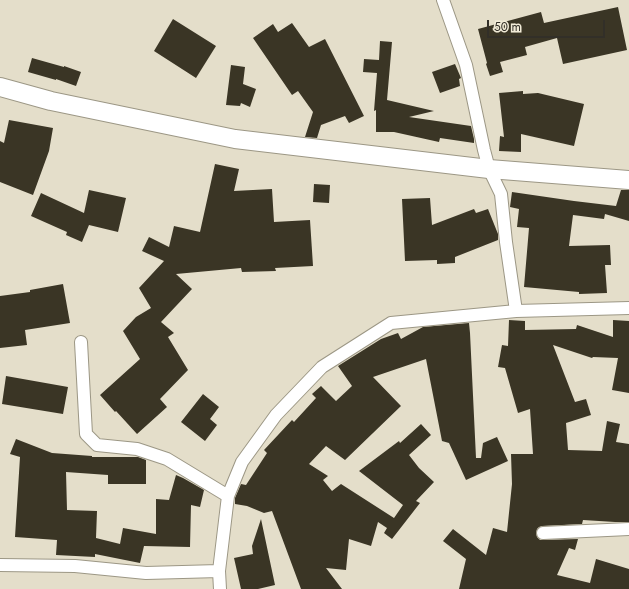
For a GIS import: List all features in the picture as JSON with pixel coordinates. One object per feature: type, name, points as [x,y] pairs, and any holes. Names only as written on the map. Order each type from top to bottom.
[{"type":"main road","points":[[0,87],[51,101],[235,139],[489,169],[629,180]]},
{"type":"street","points":[[443,0],[466,65],[489,169],[502,194],[506,242],[516,311]]},
{"type":"street","points":[[220,589],[219,571],[228,496],[242,462],[276,415],[322,367],[391,323],[516,311],[629,308]]},
{"type":"street","points":[[81,342],[86,434],[97,445],[137,449],[167,459],[228,496]]},
{"type":"street","points":[[543,533],[629,529]]},
{"type":"street","points":[[0,565],[75,566],[146,573],[219,571]]},
{"type":"building","points":[[618,7],[627,50],[563,64],[557,38],[525,47],[527,55],[500,62],[503,72],[490,76],[478,29],[541,12],[544,23]]},
{"type":"building","points":[[173,19],[216,46],[196,78],[154,51]]},
{"type":"building","points":[[292,23],[309,47],[325,39],[364,116],[349,123],[345,116],[321,125],[317,138],[305,137],[313,112],[298,91],[292,95],[253,38],[273,24],[278,32]]},
{"type":"building","points":[[380,41],[392,42],[387,100],[434,111],[409,117],[471,126],[474,143],[440,138],[439,142],[394,132],[376,132],[376,110],[374,111],[377,73],[363,72],[364,59],[379,60]]},
{"type":"building","points":[[32,58],[81,72],[76,86],[28,72]]},
{"type":"building","points":[[455,64],[461,78],[459,79],[460,86],[440,93],[432,72]]},
{"type":"building","points":[[231,65],[245,67],[243,84],[256,89],[250,107],[241,103],[240,106],[226,105]]},
{"type":"building","points":[[523,91],[523,94],[538,93],[584,104],[574,146],[521,134],[521,152],[499,151],[500,136],[504,137],[499,93]]},
{"type":"building","points":[[9,120],[53,128],[49,151],[33,195],[0,182],[0,141],[4,143]]},
{"type":"building","points":[[215,164],[239,169],[234,191],[272,189],[274,222],[310,220],[313,266],[275,268],[276,271],[242,272],[241,268],[176,274],[192,289],[161,322],[174,333],[168,337],[188,370],[160,399],[167,407],[137,434],[100,395],[140,359],[123,331],[136,317],[151,308],[139,288],[164,261],[142,251],[149,237],[169,247],[174,226],[200,232]]},
{"type":"building","points":[[314,184],[330,185],[329,203],[313,202]]},
{"type":"building","points":[[89,190],[126,198],[118,232],[89,225],[82,242],[66,235],[67,232],[31,216],[41,193],[84,213]]},
{"type":"building","points":[[621,190],[629,190],[629,221],[605,214],[604,219],[573,215],[569,246],[610,245],[611,265],[605,265],[607,293],[579,294],[579,292],[524,287],[529,228],[517,227],[519,209],[510,207],[512,192],[616,206]]},
{"type":"building","points":[[430,198],[432,225],[474,209],[476,213],[488,209],[498,234],[498,240],[455,257],[455,263],[437,264],[437,260],[405,261],[402,199]]},
{"type":"building","points":[[63,284],[70,323],[25,330],[27,345],[0,348],[0,296],[30,292],[30,290]]},
{"type":"building","points":[[509,320],[525,321],[525,330],[576,329],[577,325],[613,337],[613,320],[629,321],[629,393],[612,390],[618,358],[592,358],[553,345],[575,402],[586,399],[591,415],[566,423],[568,450],[602,451],[607,421],[620,424],[616,442],[629,444],[629,522],[583,520],[582,524],[542,526],[537,529],[536,533],[540,540],[578,539],[575,550],[569,548],[557,575],[590,583],[596,559],[629,569],[629,589],[459,589],[466,559],[443,541],[453,529],[486,555],[493,528],[507,532],[512,484],[511,454],[533,454],[530,409],[518,413],[505,368],[498,367],[502,345],[508,346]]},
{"type":"building","points":[[469,323],[476,458],[481,458],[483,443],[497,437],[508,461],[466,480],[449,443],[442,441],[426,359],[373,377],[401,406],[345,460],[326,446],[309,464],[328,476],[323,480],[332,491],[341,484],[394,518],[403,505],[359,471],[399,441],[400,443],[421,424],[431,435],[409,455],[419,468],[434,482],[416,501],[420,503],[392,539],[384,533],[387,528],[378,522],[371,546],[349,539],[346,570],[326,568],[342,589],[301,589],[272,511],[264,513],[247,506],[235,504],[235,498],[241,484],[246,485],[267,453],[264,450],[292,420],[294,422],[316,398],[312,394],[321,386],[336,401],[352,386],[338,366],[381,339],[398,333],[401,339],[423,327]]},
{"type":"building","points":[[6,376],[68,387],[63,414],[2,404]]},
{"type":"building","points":[[203,394],[219,407],[210,419],[217,425],[205,441],[181,422]]},
{"type":"building","points":[[16,439],[52,453],[92,457],[138,457],[146,460],[146,484],[108,484],[108,475],[66,472],[67,510],[97,511],[96,538],[120,544],[123,528],[156,534],[156,499],[169,500],[176,475],[204,490],[200,507],[191,505],[190,547],[144,546],[140,563],[95,554],[95,557],[56,555],[57,540],[15,537],[20,457],[10,454]]},
{"type":"building","points":[[261,519],[275,585],[258,589],[241,589],[234,558],[253,554],[252,546]]}]
